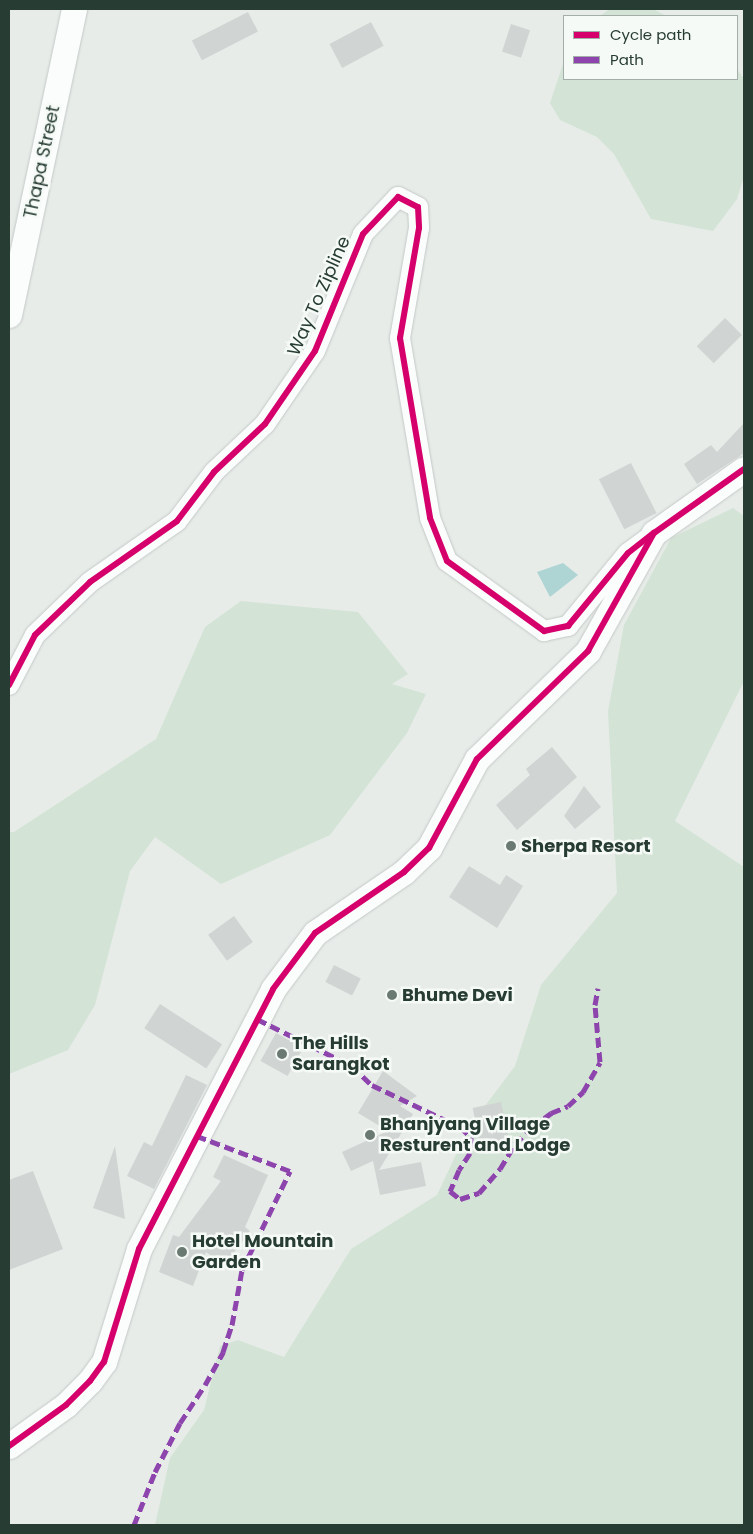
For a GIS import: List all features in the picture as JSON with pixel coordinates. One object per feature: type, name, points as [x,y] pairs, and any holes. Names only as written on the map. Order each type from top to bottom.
[{"type":"street","name":"Thapa Street","points":[[9,315],[74,9]]},
{"type":"street","name":"Way To Zipline","points":[[9,685],[35,635],[90,582],[177,521],[214,472],[265,424],[315,351],[363,234],[398,197],[418,207],[419,228],[400,338],[430,518],[447,561],[544,631],[568,626],[628,553],[654,533]]},
{"type":"street","points":[[9,1446],[66,1405],[90,1381],[104,1362],[139,1249],[273,989],[315,933],[404,872],[429,848],[477,759],[588,651],[654,533],[744,468]]},
{"type":"green space","points":[[610,9],[655,10],[664,15],[601,15]]},
{"type":"green space","points":[[563,64],[563,80],[738,80],[738,70],[744,79],[744,176],[737,199],[713,231],[651,219],[614,154],[597,137],[560,120],[550,103]]},
{"type":"green space","points":[[733,508],[744,516],[744,681],[675,821],[744,867],[744,1525],[155,1525],[170,1458],[204,1410],[220,1346],[238,1340],[284,1357],[351,1249],[437,1195],[469,1127],[515,1066],[541,985],[617,893],[608,711],[624,625],[671,538]]},
{"type":"green space","points":[[241,601],[358,612],[408,674],[392,684],[426,694],[407,733],[330,835],[221,884],[155,837],[130,871],[95,1005],[68,1050],[9,1074],[9,832],[14,832],[156,739],[205,627]]},
{"type":"water","points":[[563,563],[578,575],[550,597],[537,572]]},
{"type":"building","points":[[248,12],[258,32],[202,60],[192,41]]},
{"type":"building","points":[[371,22],[384,46],[342,68],[330,44]]},
{"type":"building","points":[[511,24],[530,30],[521,58],[502,52]]},
{"type":"building","points":[[725,318],[742,335],[714,363],[697,346]]},
{"type":"building","points":[[744,423],[744,453],[697,484],[684,464],[711,445],[717,452]]},
{"type":"building","points":[[631,463],[656,513],[624,529],[599,479]]},
{"type":"building","points":[[552,747],[577,777],[517,830],[496,805],[530,775],[526,769]]},
{"type":"building","points":[[584,786],[601,807],[575,829],[564,816]]},
{"type":"building","points":[[469,866],[500,885],[506,875],[523,886],[497,928],[449,897]]},
{"type":"building","points":[[234,916],[253,942],[227,961],[208,935]]},
{"type":"building","points":[[334,965],[361,979],[352,996],[325,982]]},
{"type":"building","points":[[160,1004],[222,1044],[206,1069],[144,1028]]},
{"type":"building","name":"The Hills Sarangkot","points":[[276,1033],[303,1048],[288,1076],[260,1061]]},
{"type":"building","points":[[383,1071],[417,1096],[400,1106],[413,1114],[379,1170],[421,1162],[426,1186],[380,1195],[373,1161],[351,1171],[342,1152],[388,1131],[358,1113]]},
{"type":"building","points":[[186,1075],[207,1085],[154,1189],[127,1176],[144,1142],[152,1146]]},
{"type":"building","points":[[501,1102],[509,1140],[481,1146],[473,1108]]},
{"type":"building","points":[[115,1146],[125,1219],[93,1208]]},
{"type":"building","points":[[224,1155],[268,1175],[245,1227],[250,1231],[224,1266],[206,1252],[193,1286],[159,1272],[173,1235],[179,1237],[221,1181],[213,1177]]},
{"type":"building","points":[[33,1171],[63,1249],[9,1270],[9,1180]]},
{"type":"marked path","points":[[257,1019],[352,1066],[372,1085],[460,1127],[471,1137],[470,1153],[459,1170],[450,1191],[460,1199],[479,1193],[500,1169],[515,1144],[532,1127],[551,1113],[568,1106],[583,1092],[600,1062],[595,1005],[598,988]]},
{"type":"marked path","points":[[134,1525],[155,1472],[180,1423],[205,1385],[223,1352],[232,1325],[242,1270],[290,1171],[197,1136]]},
{"type":"cycle path","points":[[9,685],[35,635],[90,582],[177,521],[214,472],[265,424],[315,351],[363,234],[398,197],[418,207],[419,228],[400,338],[430,518],[447,561],[544,631],[568,626],[628,553],[654,533]]},
{"type":"cycle path","points":[[9,1446],[66,1405],[90,1381],[104,1362],[139,1249],[273,989],[315,933],[404,872],[429,848],[477,759],[588,651],[654,533],[744,469]]},
{"type":"place","name":"Sherpa Resort","points":[[511,846]]},
{"type":"place","name":"Bhume Devi","points":[[392,995]]},
{"type":"place","name":"The Hills Sarangkot","points":[[282,1054]]},
{"type":"place","name":"Bhanjyang Village Resturent and Lodge","points":[[370,1135]]},
{"type":"place","name":"Hotel Mountain Garden","points":[[182,1252]]}]
